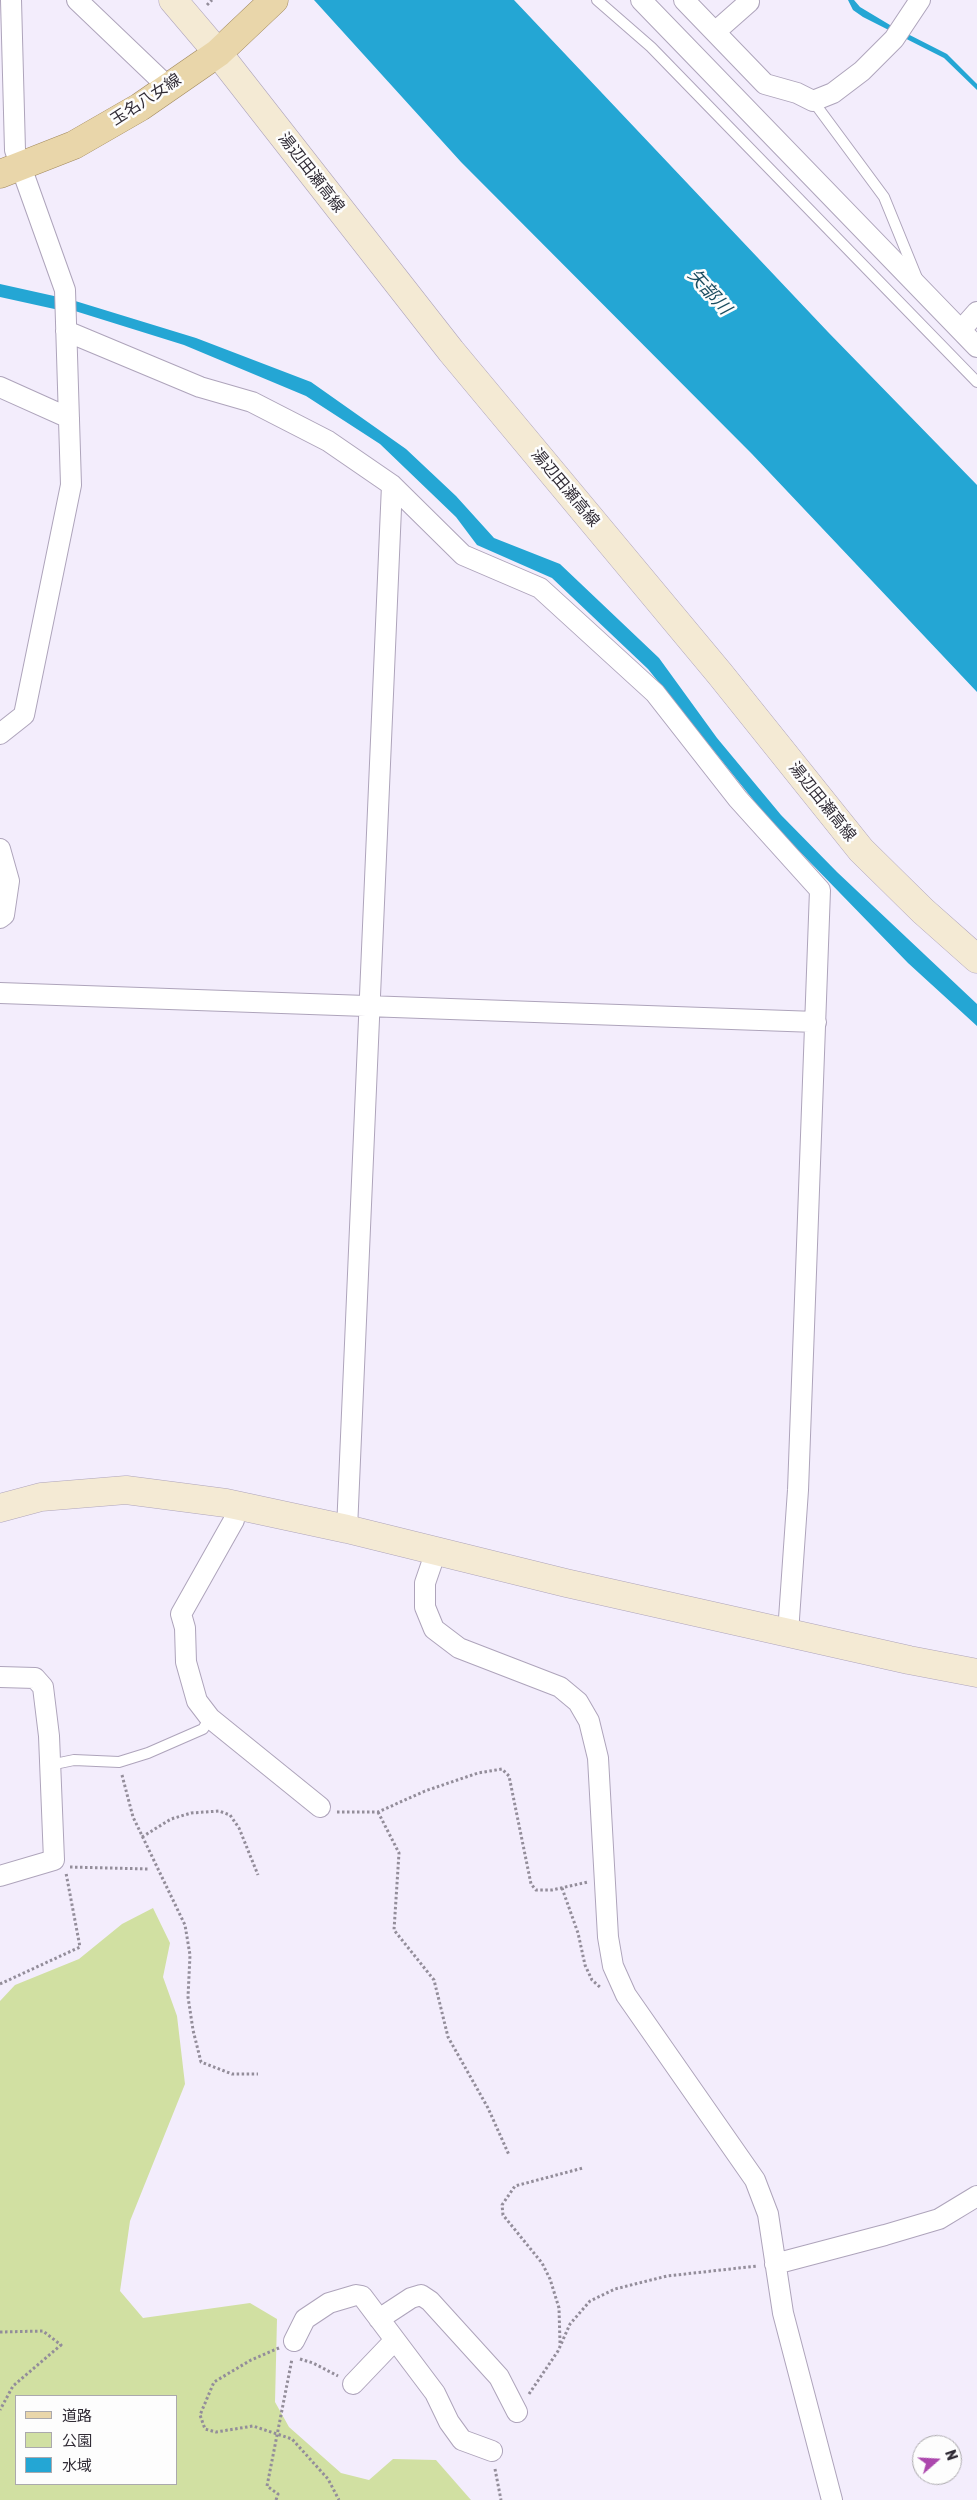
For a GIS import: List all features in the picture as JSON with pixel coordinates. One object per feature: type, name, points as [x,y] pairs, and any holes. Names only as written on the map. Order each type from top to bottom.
[{"type":"main road","name":"湯辺田瀬高線","points":[[173,0],[226,46],[451,351],[720,674],[861,850],[923,911],[977,959]]},
{"type":"main road","name":"玉名八女線","points":[[10,170],[74,145],[140,107],[167,86],[226,46],[274,0]]},
{"type":"main road","points":[[0,1508],[41,1497],[126,1490],[226,1503],[347,1529],[566,1583],[788,1633],[909,1660],[977,1672]]},
{"type":"street","points":[[0,734],[24,715],[71,485],[65,290],[10,170],[15,150],[10,0]]},
{"type":"street","points":[[78,0],[167,86]]},
{"type":"street","points":[[641,0],[977,347]]},
{"type":"street","points":[[684,0],[765,84],[797,93],[813,101],[833,93],[862,71],[894,39],[920,0]]},
{"type":"street","points":[[715,32],[749,2]]},
{"type":"street","points":[[961,330],[977,312]]},
{"type":"street","points":[[66,322],[200,387],[252,402],[328,441],[392,484],[463,555],[540,588],[655,693],[738,799],[820,890],[798,1490],[788,1633]]},
{"type":"street","points":[[0,387],[69,418]]},
{"type":"street","points":[[347,1529],[392,484]]},
{"type":"street","points":[[0,849],[9,881],[4,915],[0,918]]},
{"type":"street","points":[[0,993],[816,1022]]},
{"type":"street","points":[[234,1520],[181,1614],[186,1628],[186,1662],[197,1701],[210,1718],[320,1807]]},
{"type":"street","points":[[436,1551],[425,1583],[425,1607],[434,1629],[459,1648],[560,1687],[578,1702],[589,1721],[598,1758],[608,1937],[613,1966],[626,1995],[755,2180],[768,2214],[783,2313],[832,2500]]},
{"type":"street","points":[[0,1677],[35,1678],[43,1686],[49,1736],[54,1860],[0,1876]]},
{"type":"street","points":[[776,2264],[885,2236],[939,2219],[977,2196]]},
{"type":"street","points":[[290,2351],[305,2319],[329,2303],[356,2295],[362,2296],[435,2393],[449,2422],[462,2440],[492,2451]]},
{"type":"street","points":[[379,2319],[411,2298],[421,2295],[430,2300],[499,2376],[517,2412]]},
{"type":"street","points":[[353,2384],[396,2340]]},
{"type":"lane","points":[[597,0],[651,47],[977,382]]},
{"type":"lane","points":[[813,101],[884,197],[912,262],[920,288]]},
{"type":"lane","points":[[50,1765],[74,1760],[119,1762],[148,1753],[203,1729],[210,1718]]},
{"type":"path","points":[[119,1762],[133,1817],[185,1925],[190,1955],[188,1997],[192,2030],[201,2062],[232,2074],[258,2074]]},
{"type":"path","points":[[320,1807],[338,1813],[378,1812],[425,1791],[478,1773],[502,1769],[509,1776],[531,1884],[536,1890],[562,1888],[606,1879]]},
{"type":"path","points":[[142,1837],[171,1819],[192,1812],[219,1811],[230,1815],[239,1828],[258,1875]]},
{"type":"path","points":[[378,1812],[399,1853],[394,1930],[434,1980],[448,2037],[488,2108],[509,2155]]},
{"type":"path","points":[[0,1984],[80,1947],[65,1866],[149,1869]]},
{"type":"path","points":[[562,1888],[578,1933],[585,1965],[592,1980],[605,1991],[626,1995]]},
{"type":"path","points":[[560,2347],[559,2308],[550,2279],[542,2264],[503,2215],[502,2205],[515,2186],[582,2168]]},
{"type":"path","points":[[517,2412],[560,2347],[570,2324],[590,2301],[616,2289],[667,2276],[776,2264]]},
{"type":"path","points":[[0,2332],[43,2331],[60,2345],[13,2386],[0,2410]]},
{"type":"path","points":[[271,2351],[278,2353]]},
{"type":"path","points":[[340,2500],[328,2478],[292,2439],[253,2426],[216,2432],[205,2429],[200,2415],[214,2382],[251,2360],[271,2351],[290,2351],[353,2384]]},
{"type":"path","points":[[276,2500],[278,2494],[267,2486],[290,2351]]},
{"type":"path","points":[[492,2451],[501,2500]]},
{"type":"green space","points":[[153,1908],[170,1943],[163,1977],[177,2016],[185,2084],[130,2221],[120,2291],[143,2318],[250,2303],[277,2319],[275,2402],[289,2427],[341,2473],[369,2480],[393,2459],[436,2460],[471,2500],[0,2500],[0,2001],[15,1985],[79,1959],[122,1924]]},
{"type":"water","name":"矢部川","points":[[314,0],[514,0],[828,332],[977,485],[977,692],[752,454],[461,162]]},
{"type":"water","points":[[848,0],[854,0],[860,7],[890,25],[947,54],[977,84],[977,90],[944,58],[863,17],[853,10]]},
{"type":"water","points":[[0,284],[72,300],[196,338],[311,382],[406,449],[456,496],[494,538],[560,564],[659,658],[717,738],[781,815],[837,872],[977,1004],[977,1026],[908,963],[771,822],[648,669],[552,578],[477,545],[456,517],[380,444],[306,396],[184,345],[75,311],[59,310],[0,297]]}]
